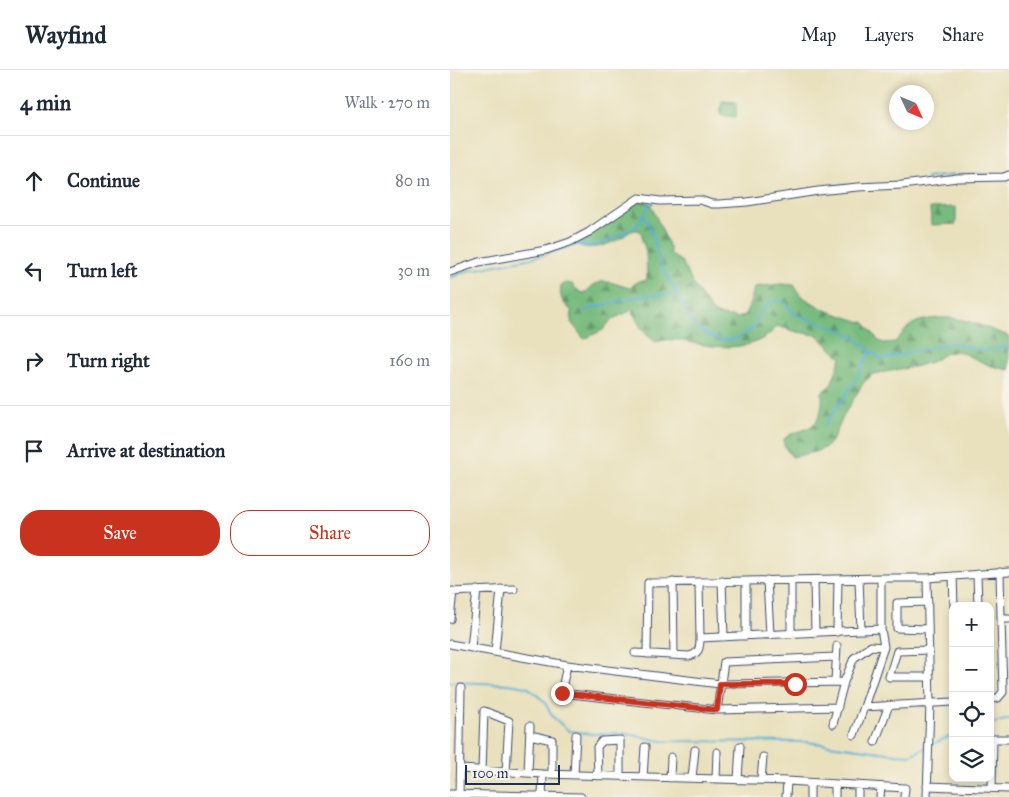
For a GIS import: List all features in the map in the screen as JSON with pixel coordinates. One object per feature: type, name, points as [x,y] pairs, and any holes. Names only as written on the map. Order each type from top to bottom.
[{"type":"street","points":[[450,272],[479,262],[546,250],[570,242],[602,224],[639,198],[660,201],[700,200],[712,204],[748,202],[844,188],[902,186],[938,179],[1004,177],[1009,175]]},
{"type":"street","points":[[994,698],[998,698],[1003,692],[1000,572]]},
{"type":"street","points":[[647,654],[648,583],[927,578],[1009,572]]},
{"type":"street","points":[[977,574],[978,602]]},
{"type":"street","points":[[954,576],[954,602]]},
{"type":"street","points":[[854,735],[884,647],[881,629],[881,578]]},
{"type":"street","points":[[927,578],[930,677],[927,797]]},
{"type":"street","points":[[837,632],[838,579]]},
{"type":"street","points":[[859,579],[861,630]]},
{"type":"street","points":[[767,580],[770,635]]},
{"type":"street","points":[[791,580],[791,634]]},
{"type":"street","points":[[814,580],[815,633]]},
{"type":"street","points":[[722,581],[724,637]]},
{"type":"street","points":[[746,581],[746,636]]},
{"type":"street","points":[[673,582],[674,655]]},
{"type":"street","points":[[635,653],[694,655],[700,649],[699,582]]},
{"type":"street","points":[[496,652],[501,589]]},
{"type":"street","points":[[450,619],[452,591],[514,589]]},
{"type":"street","points":[[471,648],[477,590]]},
{"type":"street","points":[[1000,595],[1009,594]]},
{"type":"street","points":[[928,602],[897,603],[897,628],[928,629]]},
{"type":"street","points":[[1001,619],[1009,619]]},
{"type":"street","points":[[700,638],[881,629]]},
{"type":"street","points":[[450,644],[567,666],[720,684],[844,682]]},
{"type":"street","points":[[835,682],[837,646]]},
{"type":"street","points":[[833,724],[844,682],[854,658],[871,646],[884,647]]},
{"type":"street","points":[[929,650],[897,651],[889,677],[930,677]]},
{"type":"street","points":[[717,710],[724,662],[836,657]]},
{"type":"street","points":[[567,666],[562,693],[717,710],[838,707]]},
{"type":"street","points":[[460,796],[461,688]]},
{"type":"street","points":[[864,706],[949,702]]},
{"type":"street","points":[[876,742],[889,705]]},
{"type":"street","points":[[482,771],[484,711],[509,721],[506,772]]},
{"type":"street","points":[[528,773],[530,726]]},
{"type":"street","points":[[530,735],[552,740],[552,774]]},
{"type":"street","points":[[574,775],[576,736]]},
{"type":"street","points":[[992,788],[993,739],[1009,739]]},
{"type":"street","points":[[598,776],[597,747],[602,741],[620,740],[620,776]]},
{"type":"street","points":[[738,780],[740,746]]},
{"type":"street","points":[[643,777],[645,747]]},
{"type":"street","points":[[692,778],[695,750]]},
{"type":"street","points":[[716,779],[717,752]]},
{"type":"street","points":[[761,780],[763,756]]},
{"type":"street","points":[[670,778],[671,757]]},
{"type":"street","points":[[460,769],[543,774],[761,780],[858,785],[905,788],[904,797]]},
{"type":"street","points":[[542,796],[543,774]]},
{"type":"street","points":[[786,797],[787,781]]},
{"type":"street","points":[[810,783],[810,797]]},
{"type":"street","points":[[835,784],[835,797]]},
{"type":"street","points":[[858,785],[858,797]]},
{"type":"street","points":[[928,786],[1009,789]]},
{"type":"street","points":[[880,797],[881,787]]},
{"type":"street","points":[[450,794],[460,796],[581,797]]},
{"type":"green space","points":[[722,101],[736,102],[736,117],[720,115]]},
{"type":"green space","points":[[645,201],[650,203],[670,248],[670,254],[682,262],[693,284],[712,311],[719,315],[737,318],[744,316],[751,302],[754,287],[781,284],[794,285],[801,296],[825,310],[865,323],[878,340],[883,343],[895,342],[911,325],[925,320],[941,318],[970,322],[1009,336],[1009,370],[991,366],[958,351],[946,353],[931,362],[914,367],[873,374],[864,382],[845,413],[833,439],[826,447],[815,452],[792,457],[784,446],[784,439],[815,423],[820,414],[822,392],[831,385],[841,358],[817,335],[777,326],[763,339],[754,343],[725,347],[675,340],[656,342],[644,332],[632,310],[611,320],[603,330],[584,339],[571,322],[572,311],[562,300],[560,293],[561,285],[566,283],[572,284],[577,290],[584,293],[596,283],[612,283],[629,288],[639,281],[645,281],[647,278],[646,251],[642,234],[638,230],[634,230],[600,246],[587,247],[575,244],[635,203]]},
{"type":"green space","points":[[956,207],[956,224],[931,225],[930,208]]},
{"type":"waterway","points":[[962,174],[989,174]]},
{"type":"waterway","points":[[927,178],[954,175]]},
{"type":"waterway","points":[[835,186],[847,185]]},
{"type":"waterway","points":[[450,278],[467,271],[532,258],[580,244],[587,246],[598,245],[634,228],[649,205],[653,203]]},
{"type":"waterway","points":[[644,215],[662,266],[689,318],[700,330],[713,337],[728,340],[743,336],[753,327],[769,303],[780,301],[785,303],[797,315],[847,333],[881,359],[952,343],[983,350],[1009,346]]},
{"type":"waterway","points":[[584,311],[641,296],[677,294]]},
{"type":"waterway","points":[[825,425],[857,378],[870,351]]},
{"type":"waterway","points":[[450,682],[509,684],[527,687],[544,701],[553,717],[569,731],[591,734],[623,733],[662,741],[807,742],[911,755],[926,747]]},
{"type":"waterway","points":[[994,723],[1009,719]]},
{"type":"waterway","points":[[931,745],[949,737]]},
{"type":"route","points":[[562,693],[717,710],[720,684],[795,684]]}]
